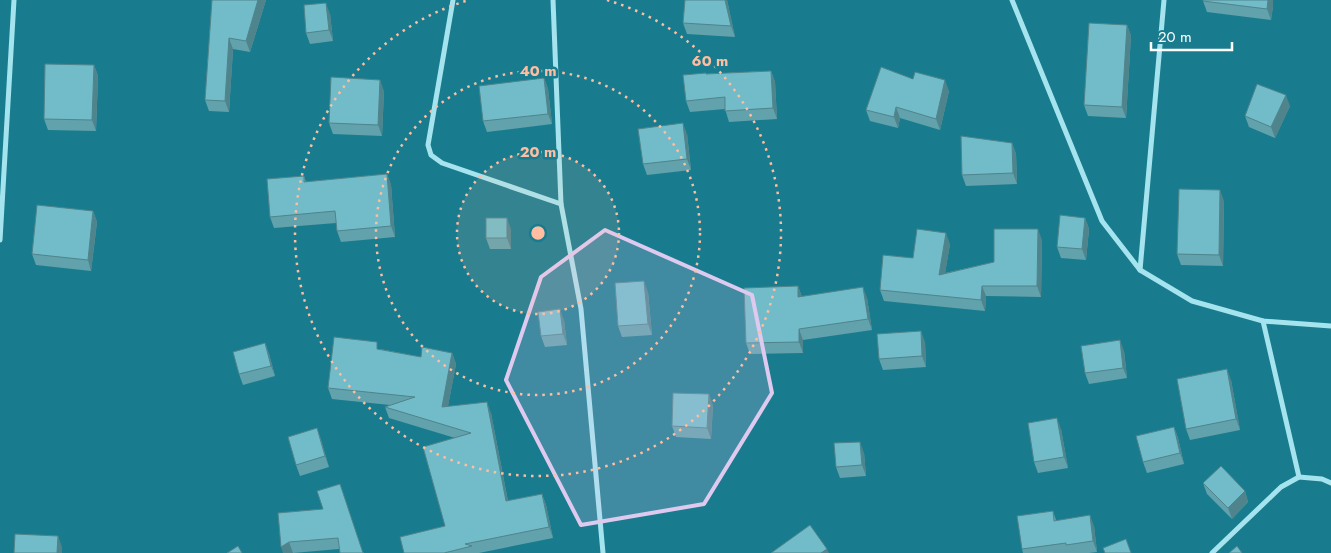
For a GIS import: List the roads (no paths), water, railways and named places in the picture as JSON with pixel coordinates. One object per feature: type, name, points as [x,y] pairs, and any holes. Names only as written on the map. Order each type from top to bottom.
[{"type":"street","points":[[0,240],[2,171],[14,0]]},
{"type":"street","points":[[453,0],[428,145],[431,155],[442,163],[562,204]]},
{"type":"street","points":[[553,0],[562,204],[581,309],[603,553]]},
{"type":"street","points":[[1012,0],[1102,221],[1140,270],[1192,300],[1263,321],[1331,326]]},
{"type":"street","points":[[1140,270],[1164,0]]},
{"type":"street","points":[[1263,321],[1300,477]]},
{"type":"street","points":[[1212,553],[1282,487],[1300,477],[1322,479],[1331,483]]}]
